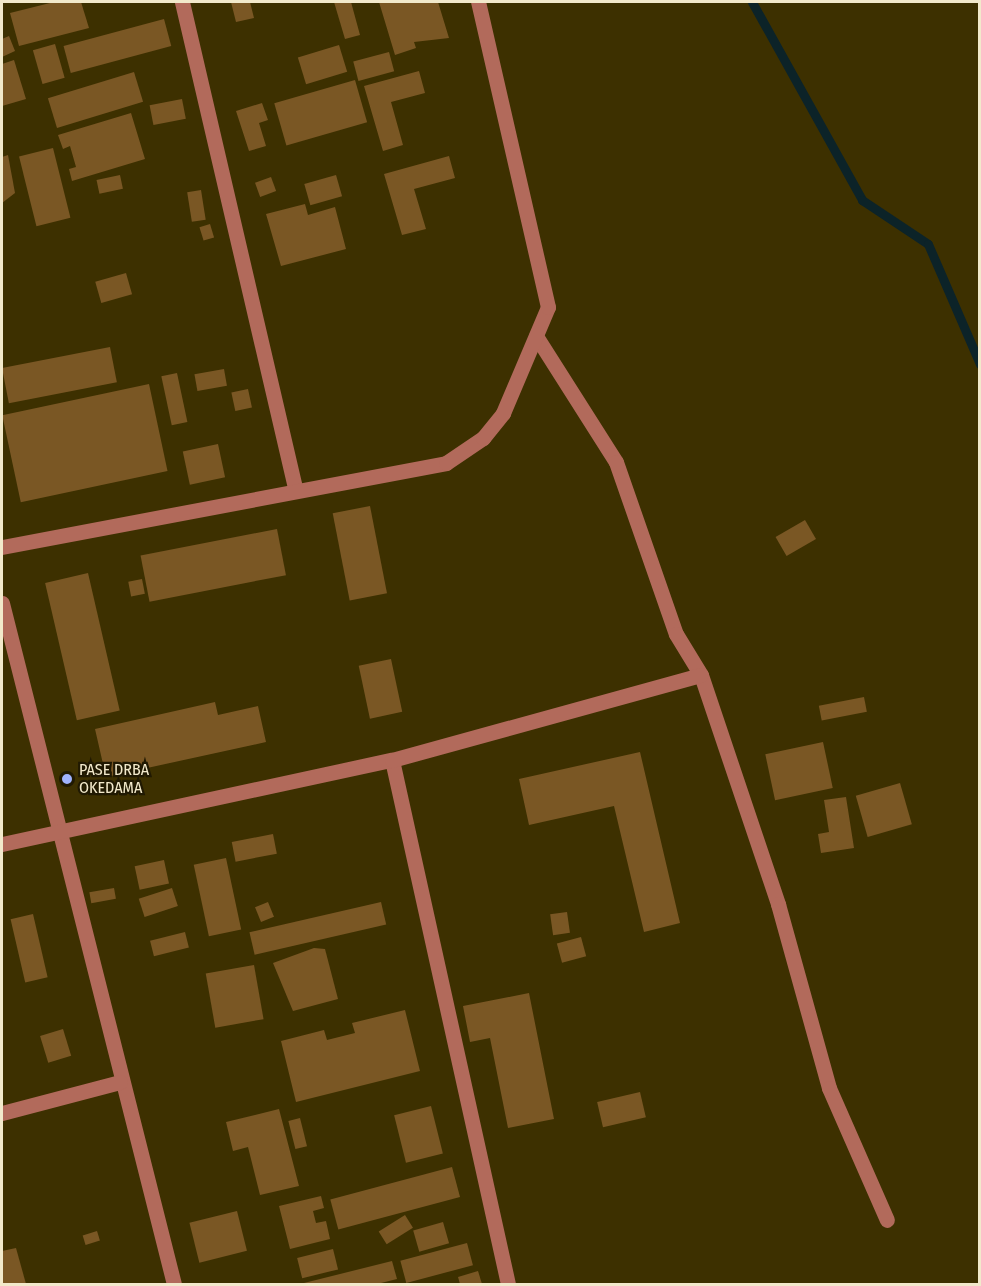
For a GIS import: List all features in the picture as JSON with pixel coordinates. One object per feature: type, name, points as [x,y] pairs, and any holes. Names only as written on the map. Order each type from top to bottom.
[{"type":"street","points":[[182,2],[295,489]]},
{"type":"street","points":[[2,547],[295,489],[446,463],[483,438],[503,413],[548,307],[478,2]]},
{"type":"street","points":[[536,336],[615,462],[676,634],[701,675],[778,904],[829,1088],[887,1220]]},
{"type":"street","points":[[2,603],[120,1082],[174,1284]]},
{"type":"street","points":[[2,844],[392,760],[701,675]]},
{"type":"street","points":[[392,760],[508,1284]]},
{"type":"street","points":[[2,1113],[120,1082]]},
{"type":"building","points":[[54,2],[81,2],[89,28],[19,46],[10,13]]},
{"type":"building","points":[[231,2],[250,2],[254,18],[236,22]]},
{"type":"building","points":[[334,2],[351,2],[360,35],[345,39]]},
{"type":"building","points":[[379,2],[438,2],[449,38],[414,42],[416,48],[395,55]]},
{"type":"building","points":[[164,19],[171,46],[71,73],[64,46]]},
{"type":"building","points":[[9,36],[15,51],[2,57],[2,39]]},
{"type":"building","points":[[55,44],[65,78],[43,84],[33,50]]},
{"type":"building","points":[[339,45],[347,72],[306,84],[298,58]]},
{"type":"building","points":[[389,52],[394,71],[358,81],[353,62]]},
{"type":"building","points":[[14,60],[26,99],[2,106],[2,64]]},
{"type":"building","points":[[419,71],[425,93],[391,102],[403,145],[383,151],[364,86]]},
{"type":"building","points":[[134,72],[143,102],[57,128],[48,98]]},
{"type":"building","points":[[355,80],[367,122],[286,145],[274,103]]},
{"type":"building","points":[[182,99],[186,119],[153,125],[150,105]]},
{"type":"building","points":[[262,103],[268,120],[259,123],[266,146],[249,151],[236,111]]},
{"type":"building","points":[[131,113],[145,159],[72,181],[69,169],[76,167],[70,146],[63,149],[58,135]]},
{"type":"building","points":[[53,148],[70,218],[36,226],[19,156]]},
{"type":"building","points":[[8,155],[15,193],[2,203],[2,157]]},
{"type":"building","points":[[449,156],[455,178],[414,189],[426,229],[402,235],[384,174]]},
{"type":"building","points":[[120,175],[123,189],[99,194],[97,180]]},
{"type":"building","points":[[336,175],[342,196],[310,205],[304,184]]},
{"type":"building","points":[[271,177],[276,191],[260,197],[255,183]]},
{"type":"building","points":[[201,190],[206,220],[192,222],[187,192]]},
{"type":"building","points":[[305,204],[308,215],[335,207],[346,249],[281,266],[266,214]]},
{"type":"building","points":[[210,224],[214,237],[204,241],[199,227]]},
{"type":"building","points":[[126,273],[132,294],[101,303],[95,282]]},
{"type":"building","points":[[110,347],[117,382],[9,403],[2,368]]},
{"type":"building","points":[[224,369],[227,386],[197,391],[194,374]]},
{"type":"building","points":[[177,373],[187,422],[172,425],[161,376]]},
{"type":"building","points":[[149,384],[168,471],[21,502],[2,415]]},
{"type":"building","points":[[248,389],[252,408],[235,411],[231,393]]},
{"type":"building","points":[[218,444],[225,477],[190,485],[183,451]]},
{"type":"building","points":[[370,506],[387,593],[350,601],[333,513]]},
{"type":"building","points":[[805,520],[816,539],[787,556],[776,537]]},
{"type":"building","points":[[277,529],[286,575],[150,602],[141,556]]},
{"type":"building","points":[[88,573],[120,710],[77,720],[45,583]]},
{"type":"building","points":[[142,579],[145,594],[131,596],[128,582]]},
{"type":"building","points":[[391,659],[402,712],[370,719],[359,666]]},
{"type":"building","points":[[864,697],[867,712],[822,721],[819,706]]},
{"type":"building","points":[[215,702],[218,715],[258,706],[266,742],[106,777],[95,729]]},
{"type":"building","points":[[823,742],[833,788],[775,800],[765,754]]},
{"type":"building","points":[[640,752],[680,923],[644,932],[614,806],[529,825],[519,779]]},
{"type":"building","points":[[900,783],[912,824],[868,837],[856,796]]},
{"type":"building","points":[[846,797],[854,848],[821,853],[818,834],[829,832],[824,800]]},
{"type":"building","points":[[273,834],[277,854],[236,862],[232,842]]},
{"type":"building","points":[[226,858],[241,929],[209,936],[194,865]]},
{"type":"building","points":[[164,860],[169,883],[140,890],[135,866]]},
{"type":"building","points":[[114,888],[116,899],[91,903],[89,892]]},
{"type":"building","points":[[172,888],[178,906],[145,917],[139,899]]},
{"type":"building","points":[[268,902],[274,917],[261,922],[255,907]]},
{"type":"building","points":[[381,902],[386,924],[255,955],[249,932]]},
{"type":"building","points":[[567,912],[570,933],[553,935],[550,914]]},
{"type":"building","points":[[33,914],[48,977],[25,983],[11,919]]},
{"type":"building","points":[[185,932],[189,948],[154,956],[150,941]]},
{"type":"building","points":[[581,937],[586,956],[562,963],[557,943]]},
{"type":"building","points":[[314,948],[325,949],[338,999],[293,1011],[273,963]]},
{"type":"building","points":[[254,965],[264,1019],[215,1028],[206,974]]},
{"type":"building","points":[[529,993],[554,1119],[508,1128],[490,1038],[470,1042],[463,1006]]},
{"type":"building","points":[[405,1010],[420,1071],[296,1102],[281,1041],[324,1030],[327,1040],[355,1033],[352,1023]]},
{"type":"building","points":[[63,1029],[71,1056],[48,1063],[40,1036]]},
{"type":"building","points":[[640,1092],[646,1117],[603,1127],[597,1102]]},
{"type":"building","points":[[431,1106],[443,1154],[406,1163],[394,1115]]},
{"type":"building","points":[[279,1109],[299,1186],[260,1195],[248,1147],[233,1151],[226,1122]]},
{"type":"building","points":[[300,1118],[307,1146],[295,1149],[288,1121]]},
{"type":"building","points":[[452,1167],[460,1197],[338,1230],[330,1200]]},
{"type":"building","points":[[321,1196],[324,1208],[313,1211],[316,1223],[326,1221],[330,1239],[290,1249],[279,1206]]},
{"type":"building","points":[[237,1211],[247,1251],[199,1263],[189,1223]]},
{"type":"building","points":[[405,1215],[413,1228],[387,1244],[379,1231]]},
{"type":"building","points":[[443,1222],[449,1243],[419,1252],[413,1231]]},
{"type":"building","points":[[97,1231],[100,1241],[86,1245],[83,1235]]},
{"type":"building","points":[[467,1243],[473,1265],[406,1283],[400,1261]]},
{"type":"building","points":[[16,1248],[26,1284],[2,1284],[2,1251]]},
{"type":"building","points":[[333,1249],[338,1269],[302,1278],[297,1258]]},
{"type":"building","points":[[392,1261],[397,1279],[377,1284],[300,1284]]},
{"type":"building","points":[[478,1271],[482,1284],[460,1284],[458,1277]]},
{"type":"waterway","points":[[752,2],[862,200],[928,244],[980,364]]},
{"type":"place","name":"PASE DRBA OKEDAMA","points":[[67,779]]}]
